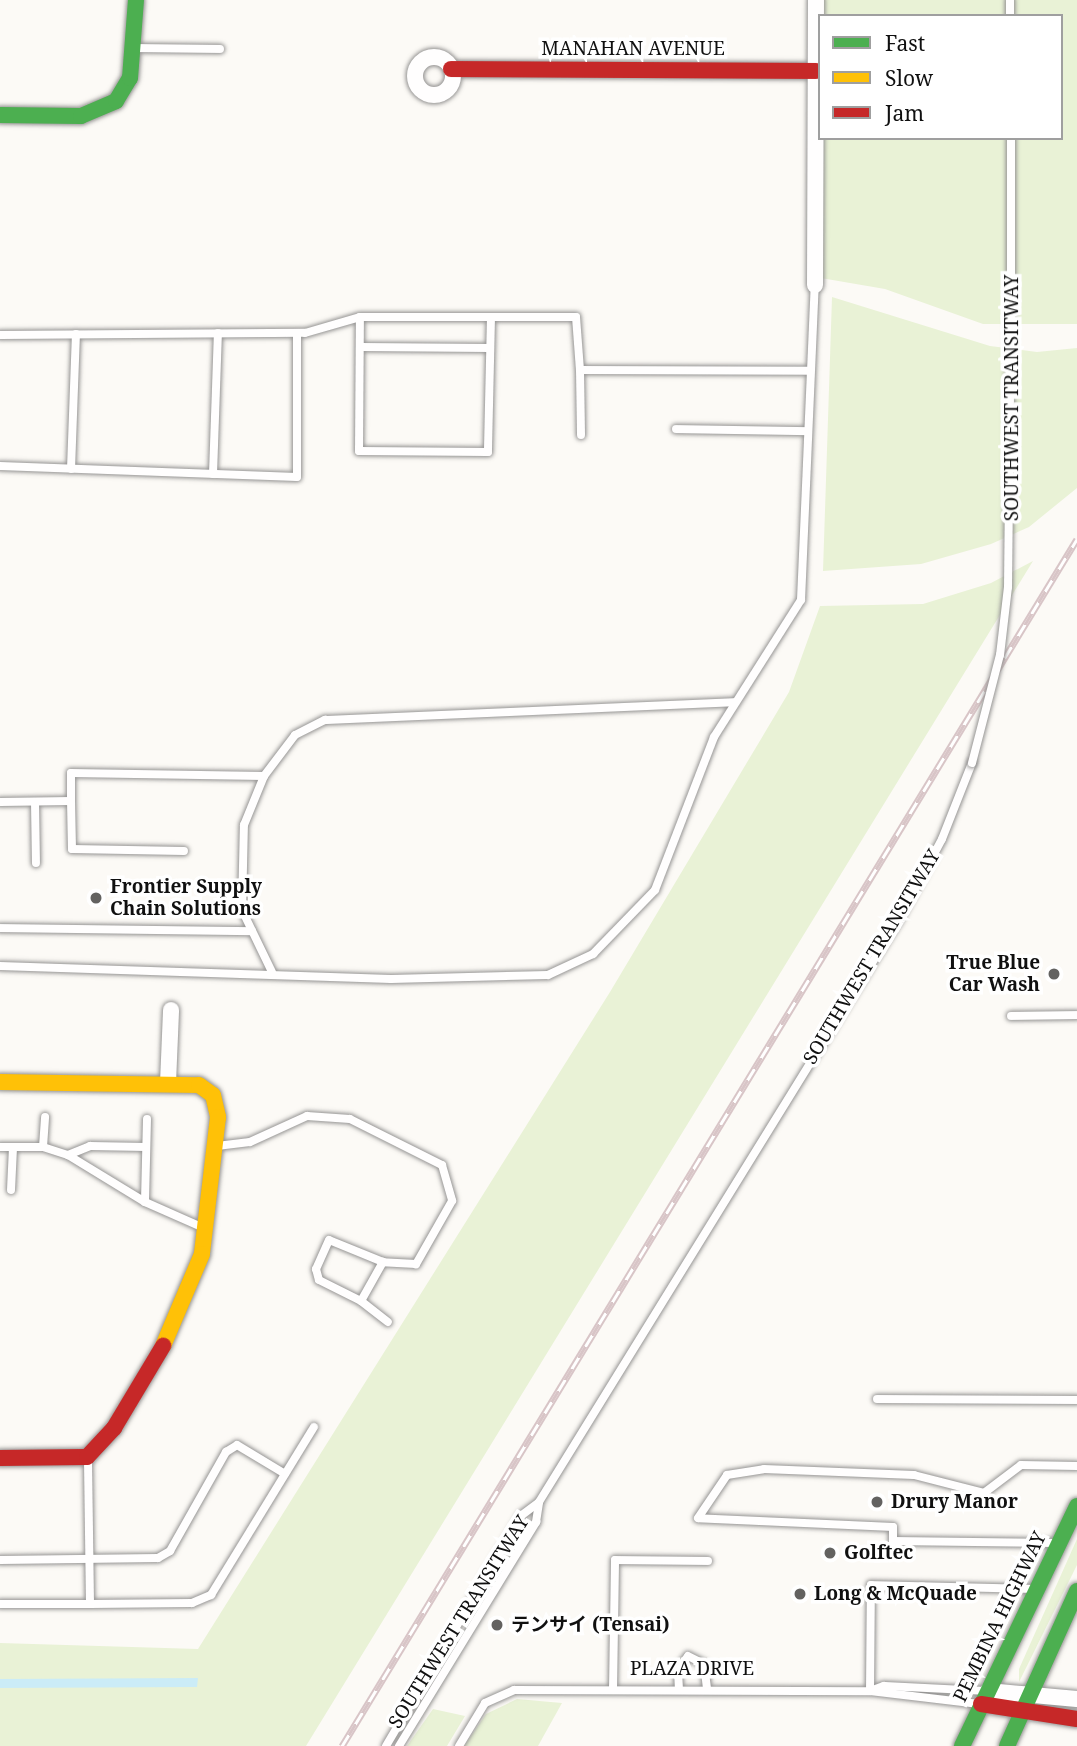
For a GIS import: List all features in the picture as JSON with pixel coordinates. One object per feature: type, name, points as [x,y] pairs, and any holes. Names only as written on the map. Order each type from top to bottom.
[{"type":"street","points":[[0,115],[99,111],[130,78],[136,0]]},
{"type":"street","points":[[815,285],[816,0]]},
{"type":"street","name":"MANAHAN AVENUE","points":[[451,69],[816,71]]},
{"type":"street","points":[[168,1083],[171,1010]]},
{"type":"street","points":[[0,1082],[199,1085],[214,1095],[217,1146],[206,1229],[167,1339],[114,1428],[88,1457],[0,1458]]},
{"type":"street","name":"PEMBINA HIGHWAY","points":[[962,1746],[1077,1506]]},
{"type":"street","points":[[1007,1746],[1077,1591]]},
{"type":"street","name":"PLAZA DRIVE","points":[[985,1698],[1029,1696],[1077,1699]]},
{"type":"street","name":"PLAZA DRIVE","points":[[985,1698],[1021,1714],[1077,1720]]},
{"type":"lane","points":[[133,48],[219,49]]},
{"type":"lane","name":"SOUTHWEST TRANSITWAY","points":[[398,1746],[527,1538],[539,1502],[898,921],[942,839],[972,763],[989,706],[1009,587],[1011,140]]},
{"type":"lane","points":[[0,966],[272,972],[391,979],[548,975],[593,954],[655,890],[714,737],[802,600],[815,285]]},
{"type":"lane","points":[[360,317],[359,451],[488,452],[491,317]]},
{"type":"lane","points":[[0,335],[297,333],[360,317],[576,317],[581,435]]},
{"type":"lane","points":[[213,474],[218,333]]},
{"type":"lane","points":[[0,466],[297,477],[297,333]]},
{"type":"lane","points":[[71,469],[76,334]]},
{"type":"lane","points":[[360,347],[490,348]]},
{"type":"lane","points":[[580,370],[810,371]]},
{"type":"lane","points":[[676,429],[808,431]]},
{"type":"lane","points":[[272,972],[242,910],[239,875],[244,825],[264,776],[295,735],[325,720],[735,702]]},
{"type":"lane","points":[[184,851],[72,849],[71,773],[264,776]]},
{"type":"lane","points":[[0,802],[71,801]]},
{"type":"lane","points":[[35,802],[36,863]]},
{"type":"lane","points":[[0,928],[252,931]]},
{"type":"lane","points":[[1011,1016],[1077,1015]]},
{"type":"lane","points":[[217,1146],[250,1142],[307,1116],[350,1119],[442,1165],[452,1201],[416,1264],[383,1262],[329,1240],[316,1269],[318,1280],[361,1301],[388,1322]]},
{"type":"lane","points":[[43,1147],[45,1117]]},
{"type":"lane","points":[[145,1202],[147,1119]]},
{"type":"lane","points":[[68,1155],[90,1146],[146,1147]]},
{"type":"lane","points":[[0,1147],[43,1147],[68,1155],[145,1202],[206,1229]]},
{"type":"lane","points":[[11,1190],[13,1147]]},
{"type":"lane","points":[[361,1301],[383,1262]]},
{"type":"lane","points":[[877,1399],[1077,1400]]},
{"type":"lane","points":[[0,1604],[192,1603],[211,1595],[314,1427]]},
{"type":"lane","points":[[0,1560],[159,1558],[170,1551],[226,1452],[237,1445],[285,1474]]},
{"type":"lane","points":[[88,1457],[90,1604]]},
{"type":"lane","points":[[1058,1544],[893,1541],[893,1527],[698,1518],[727,1475],[764,1469],[914,1475],[984,1493],[1021,1465],[1077,1466]]},
{"type":"lane","name":"SOUTHWEST TRANSITWAY","points":[[386,1746],[522,1515],[539,1502]]},
{"type":"lane","points":[[613,1690],[615,1560],[708,1561]]},
{"type":"lane","points":[[870,1691],[871,1585],[1037,1589]]},
{"type":"lane","points":[[678,1690],[678,1669],[688,1656],[704,1664],[707,1690]]},
{"type":"lane","name":"PLAZA DRIVE","points":[[870,1691],[884,1686],[985,1698]]},
{"type":"lane","name":"PLAZA DRIVE","points":[[459,1746],[485,1703],[514,1690],[870,1691],[985,1698]]},
{"type":"green space","points":[[816,0],[1077,0],[1077,324],[983,324],[885,289],[815,277]]},
{"type":"green space","points":[[832,297],[990,346],[1037,352],[1077,348],[1077,488],[1029,527],[991,544],[921,564],[823,571]]},
{"type":"green space","points":[[1033,561],[306,1746],[0,1746],[0,1643],[198,1649],[610,992],[789,692],[820,606],[923,604],[991,583]]},
{"type":"green space","points":[[1077,1539],[1077,1565],[1019,1682],[1019,1669]]},
{"type":"green space","points":[[517,1699],[562,1703],[538,1746],[464,1746],[486,1714]]},
{"type":"green space","points":[[433,1709],[465,1716],[447,1746],[407,1746]]},
{"type":"water","points":[[198,1678],[197,1687],[0,1688],[0,1679]]},
{"type":"railway","points":[[342,1746],[1077,539]]},
{"type":"traffic: fast","points":[[0,115],[81,116],[116,101],[130,78],[136,0]]},
{"type":"traffic: fast","points":[[962,1746],[1077,1506]]},
{"type":"traffic: fast","points":[[1007,1746],[1077,1591]]},
{"type":"traffic: slow","points":[[0,1082],[199,1085],[213,1095],[218,1117],[202,1254],[163,1346]]},
{"type":"traffic: jam","points":[[451,69],[816,71]]},
{"type":"traffic: jam","points":[[0,1458],[87,1457],[114,1428],[163,1346]]},
{"type":"traffic: jam","points":[[981,1704],[1077,1719]]},
{"type":"place","name":"Frontier Supply Chain Solutions","points":[[96,898]]},
{"type":"place","name":"True Blue Car Wash","points":[[1054,974]]},
{"type":"place","name":"Drury Manor","points":[[877,1502]]},
{"type":"place","name":"Golftec","points":[[830,1553]]},
{"type":"place","name":"Long & McQuade","points":[[800,1594]]},
{"type":"place","name":"テンサイ (Tensai)","points":[[497,1625]]}]
